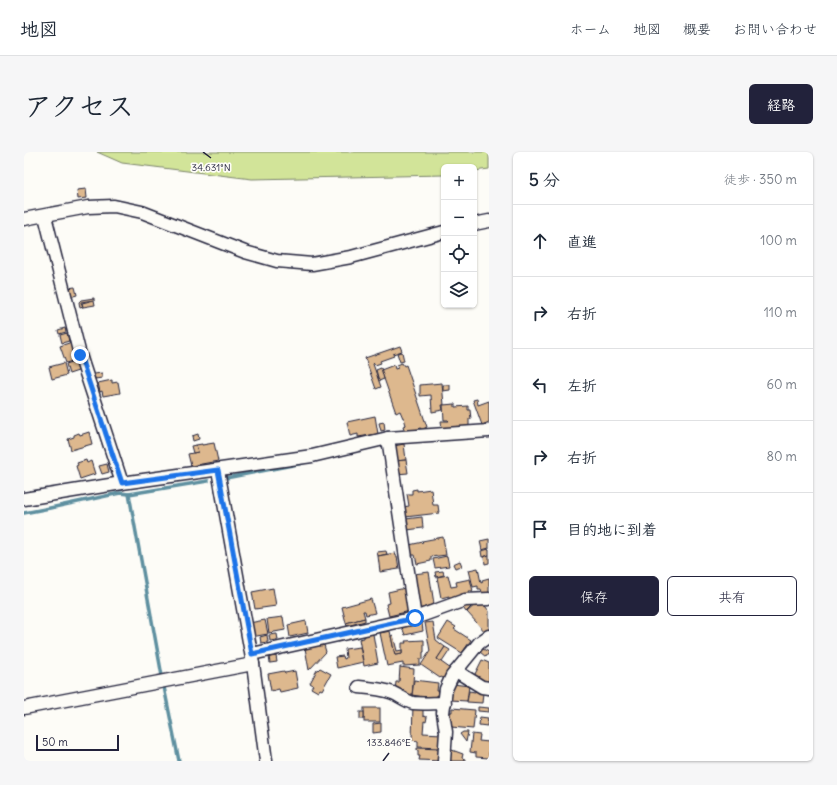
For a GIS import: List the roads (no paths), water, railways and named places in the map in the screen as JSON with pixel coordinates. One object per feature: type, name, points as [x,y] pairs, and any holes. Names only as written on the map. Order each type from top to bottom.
[{"type":"street","points":[[24,219],[88,207],[114,206],[142,212],[246,252],[276,261],[312,264],[351,257],[441,233]]},
{"type":"street","points":[[44,216],[80,355],[122,483]]},
{"type":"street","points":[[477,223],[489,221]]},
{"type":"street","points":[[24,499],[122,483],[312,456],[389,442],[489,431]]},
{"type":"street","points":[[389,442],[415,618]]},
{"type":"street","points":[[218,470],[253,659],[266,761]]},
{"type":"street","points":[[24,708],[164,681],[415,618],[465,600],[489,599]]},
{"type":"street","points":[[444,761],[446,732],[443,713],[446,689],[456,671],[479,643],[489,636]]},
{"type":"street","points":[[456,671],[482,687],[489,688]]},
{"type":"street","points":[[359,687],[377,688],[414,703],[445,703]]},
{"type":"waterway","points":[[226,478],[303,463]]},
{"type":"waterway","points":[[24,513],[120,493],[129,494],[208,481]]},
{"type":"waterway","points":[[129,494],[179,761]]}]
